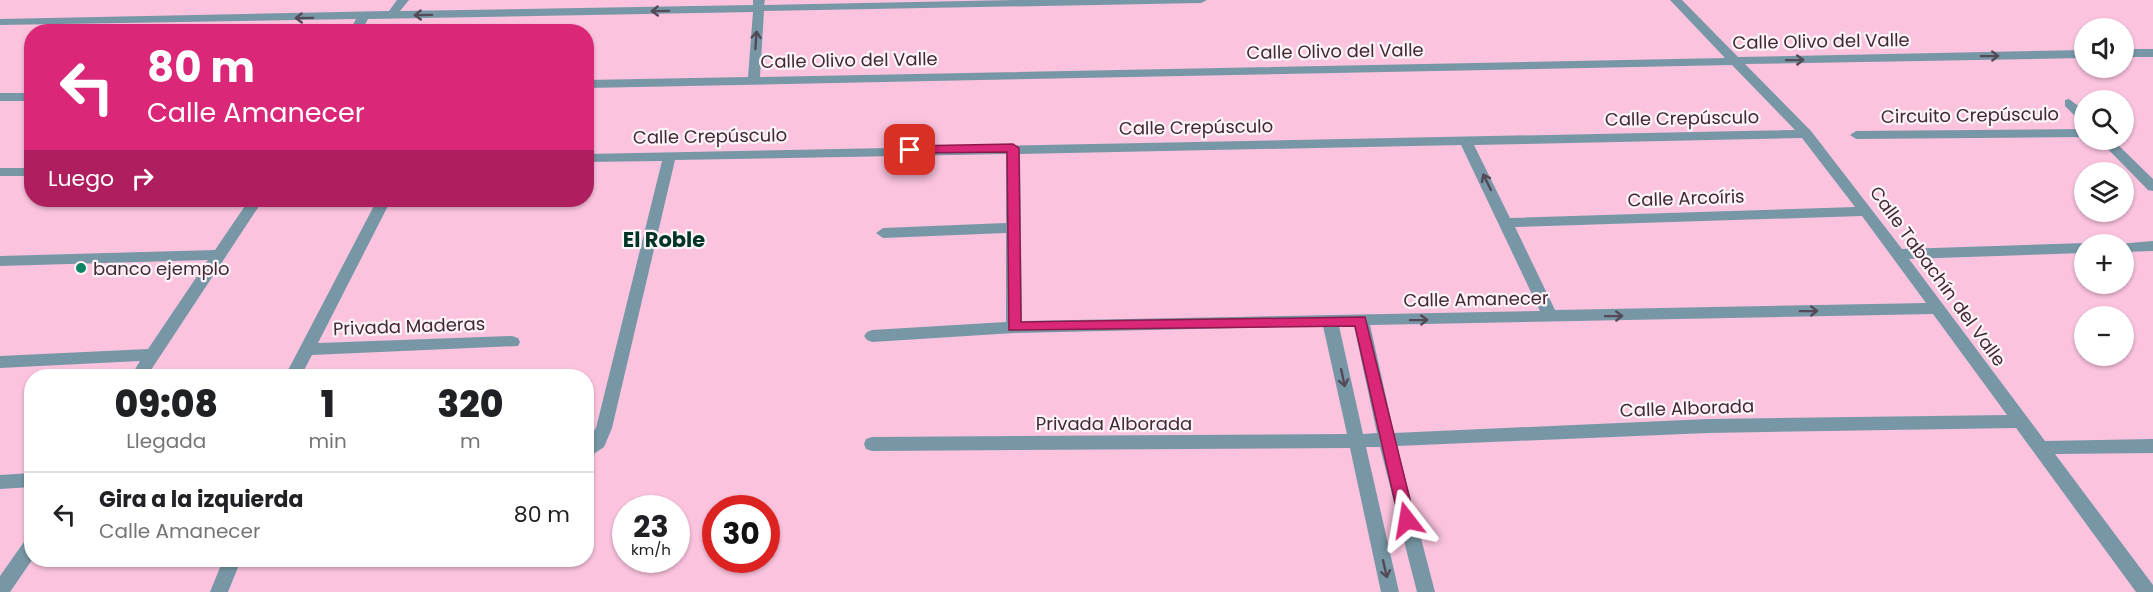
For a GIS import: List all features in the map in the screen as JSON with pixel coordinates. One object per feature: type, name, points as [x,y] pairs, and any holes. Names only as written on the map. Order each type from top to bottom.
[{"type":"street","points":[[391,16],[403,0]]},
{"type":"street","points":[[462,15],[472,0]]},
{"type":"street","points":[[537,12],[543,0]]},
{"type":"street","points":[[0,22],[462,15],[759,5],[1202,0]]},
{"type":"street","name":"Calle Tabachín del Valle","points":[[1676,0],[1806,134],[1866,211],[2147,592]]},
{"type":"street","points":[[754,80],[759,5]]},
{"type":"street","points":[[359,24],[363,17]]},
{"type":"street","points":[[2134,53],[2153,52]]},
{"type":"street","name":"Calle Olivo del Valle","points":[[594,84],[2074,54]]},
{"type":"street","points":[[0,98],[24,97]]},
{"type":"street","name":"Circuito Crepúsculo","points":[[2070,103],[2074,107]]},
{"type":"street","name":"Circuito Crepúsculo","points":[[1856,135],[2074,133]]},
{"type":"street","name":"Calle Crepúsculo","points":[[594,158],[1806,134]]},
{"type":"street","points":[[1466,141],[1551,317]]},
{"type":"street","points":[[1013,148],[1014,327]]},
{"type":"street","points":[[2116,150],[2153,187]]},
{"type":"street","points":[[594,445],[604,428],[670,155]]},
{"type":"street","points":[[0,172],[24,172]]},
{"type":"street","points":[[144,369],[251,207]]},
{"type":"street","points":[[297,369],[380,207]]},
{"type":"street","name":"Calle Arcoíris","points":[[1507,223],[1866,211]]},
{"type":"street","points":[[883,233],[1012,228]]},
{"type":"street","points":[[2134,247],[2153,246]]},
{"type":"street","points":[[1898,254],[2074,248]]},
{"type":"street","points":[[0,261],[218,255]]},
{"type":"street","name":"Calle Amanecer","points":[[872,336],[1014,327],[1938,308]]},
{"type":"street","points":[[1330,321],[1390,592]]},
{"type":"street","points":[[1360,321],[1426,592]]},
{"type":"street","name":"Privada Maderas","points":[[308,349],[512,342]]},
{"type":"street","points":[[0,362],[153,355]]},
{"type":"street","name":"Calle Alborada","points":[[1356,441],[1708,426],[2020,421]]},
{"type":"street","name":"Privada Alborada","points":[[872,444],[1356,441]]},
{"type":"street","points":[[2041,448],[2153,446]]},
{"type":"street","points":[[0,482],[24,480]]},
{"type":"street","points":[[0,592],[24,556]]},
{"type":"street","points":[[219,592],[229,567]]},
{"type":"place","name":"banco ejemplo","points":[[81,268]]},
{"type":"district","name":"El Roble","points":[[664,239]]},
{"type":"route","points":[[910,150],[1013,148],[1014,327],[1360,321],[1407,520]]}]
